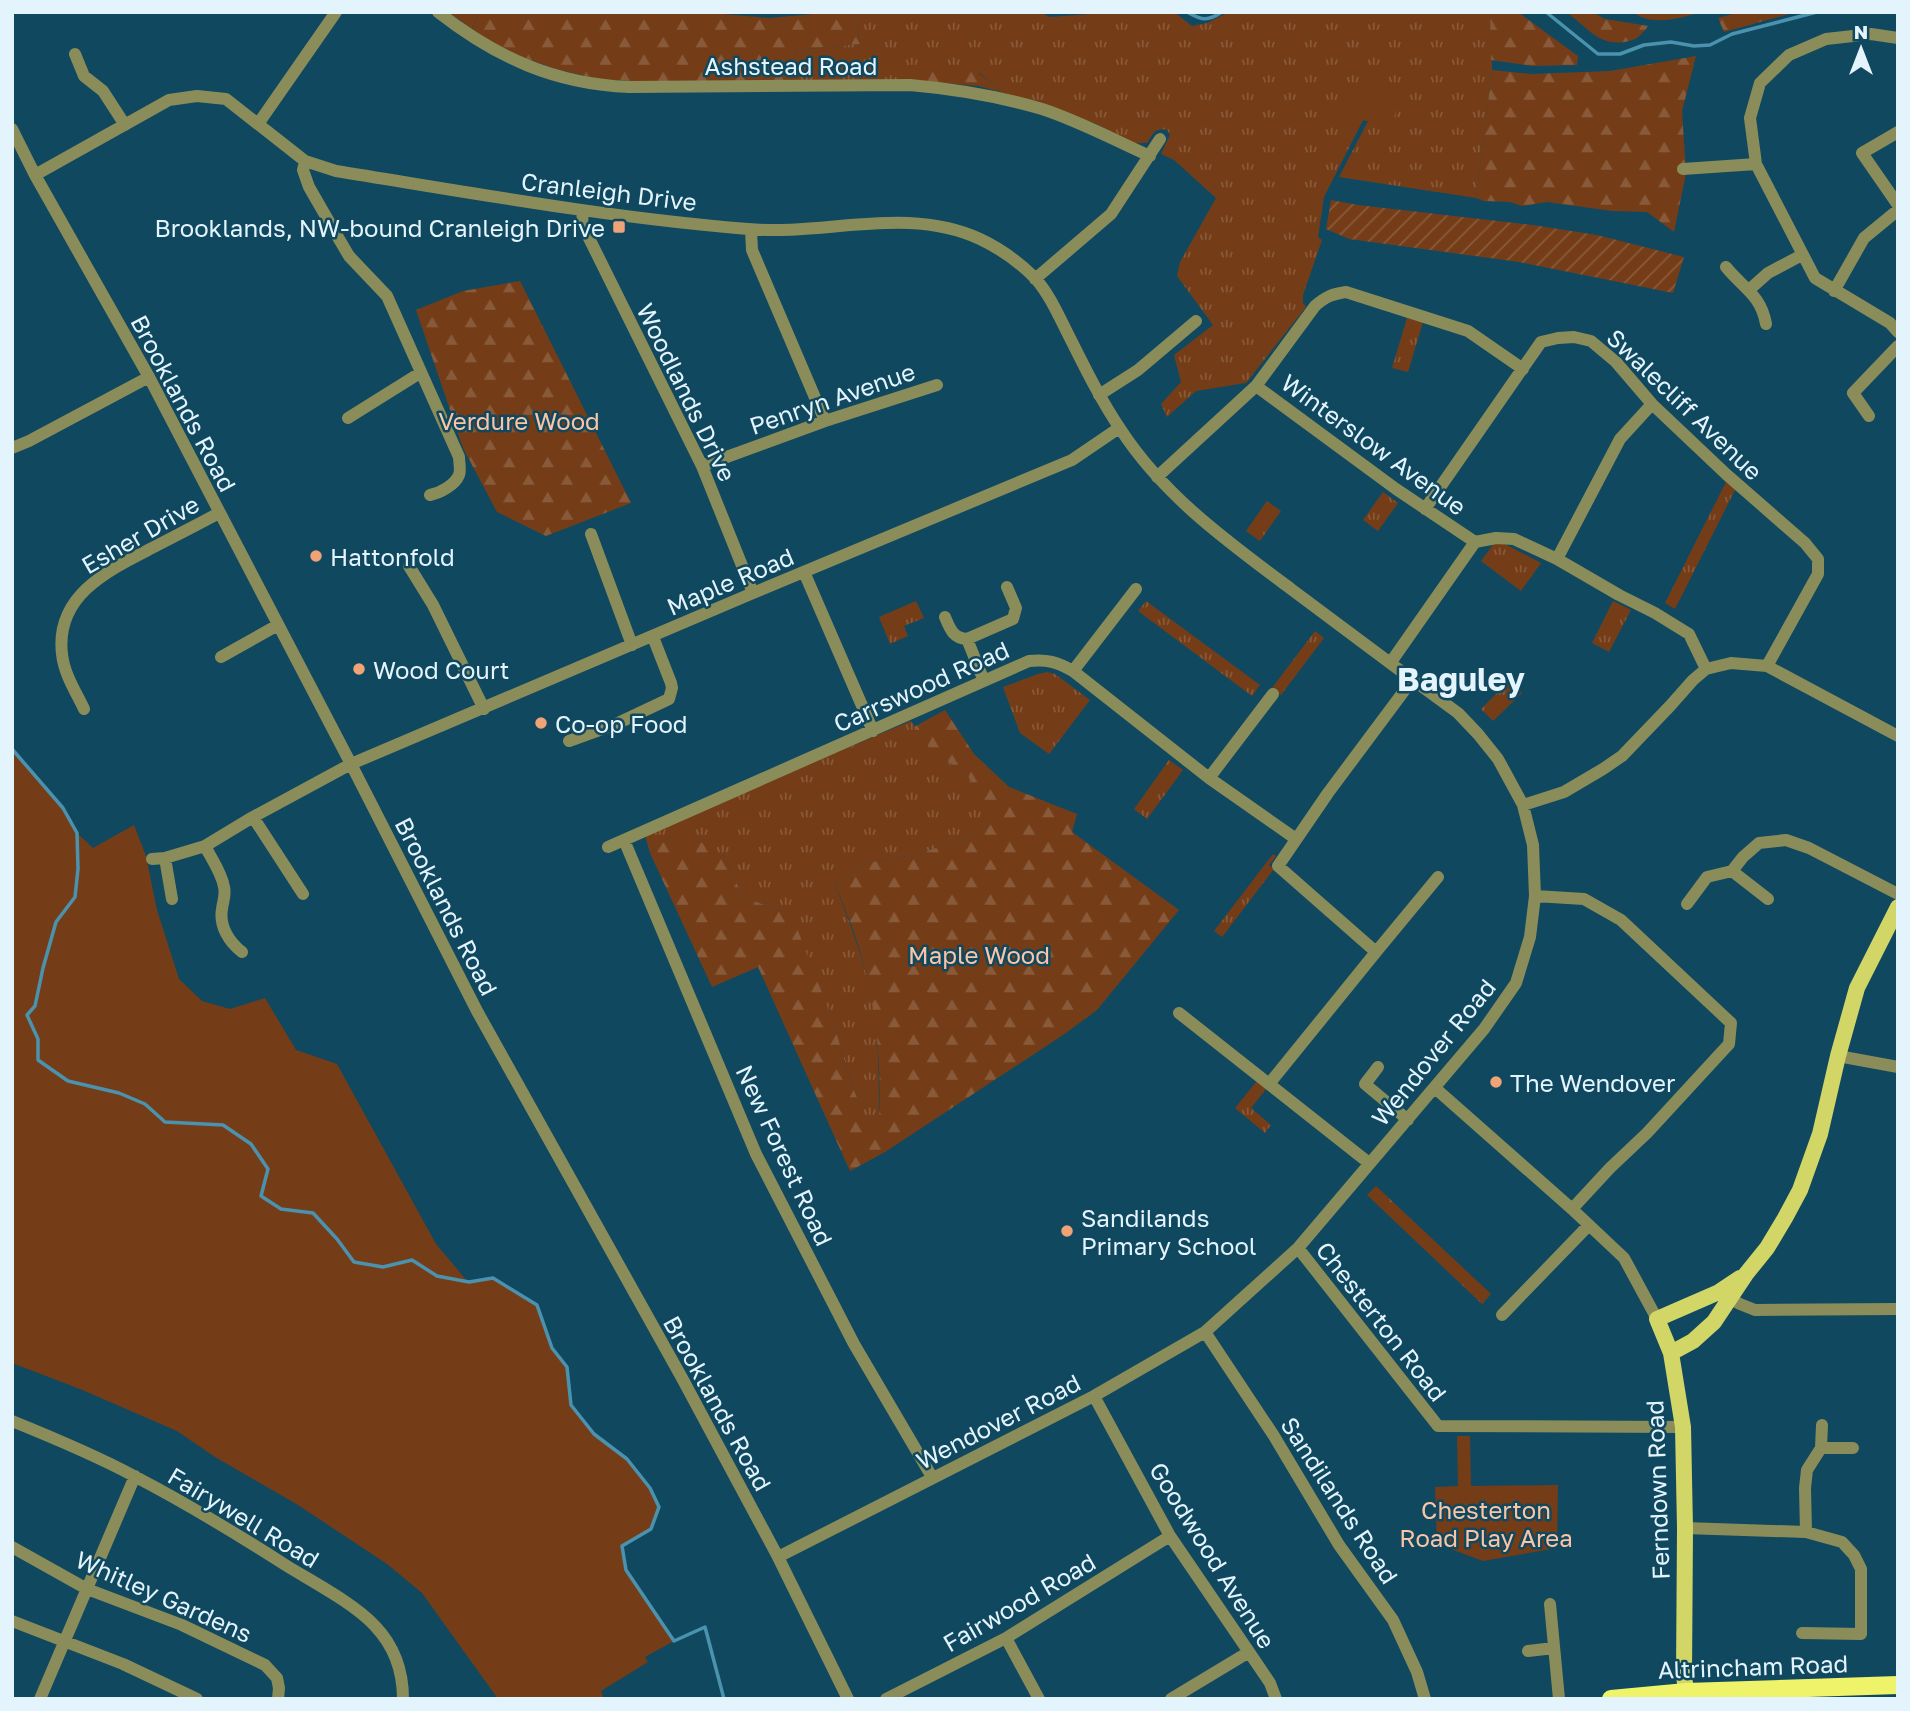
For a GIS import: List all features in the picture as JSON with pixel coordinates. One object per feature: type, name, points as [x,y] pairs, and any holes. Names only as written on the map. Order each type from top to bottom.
[{"type":"highway","name":"Altrincham Road","points":[[1611,1699],[1898,1685]]},
{"type":"main road","points":[[1671,1353],[1693,1341],[1714,1322],[1725,1296],[1767,1248],[1800,1190],[1820,1135],[1857,988],[1898,907]]},
{"type":"main road","points":[[1657,1319],[1725,1296]]},
{"type":"main road","name":"Ferndown Road","points":[[1657,1319],[1671,1353],[1683,1427],[1684,1625],[1688,1697]]},
{"type":"street","points":[[258,124],[336,12]]},
{"type":"street","name":"Ashstead Road","points":[[438,12],[464,32],[516,62],[573,81],[629,87],[910,85],[955,89],[1043,110],[1150,156]]},
{"type":"street","points":[[1898,38],[1871,34],[1826,38],[1789,55],[1760,83],[1749,118],[1756,164],[1815,278],[1890,323],[1898,332]]},
{"type":"street","points":[[75,54],[84,76],[103,91],[125,125]]},
{"type":"street","name":"Cranleigh Drive","points":[[35,175],[169,100],[197,96],[226,99],[305,161],[336,172],[583,211],[751,230],[912,222],[936,225],[982,240],[1002,252],[1035,279],[1058,313],[1099,396],[1119,428]]},
{"type":"street","name":"Brooklands Road","points":[[12,129],[35,175],[149,377],[477,1012],[682,1378],[778,1557],[848,1699]]},
{"type":"street","points":[[1834,290],[1864,238],[1898,208],[1862,153],[1898,132]]},
{"type":"street","points":[[1035,279],[1111,214],[1160,139]]},
{"type":"street","points":[[305,161],[303,170],[309,187],[349,256],[387,296],[459,457],[459,474],[453,484],[430,495]]},
{"type":"street","points":[[1683,169],[1756,164]]},
{"type":"street","name":"Woodlands Drive","points":[[583,211],[582,224],[702,466],[753,593]]},
{"type":"street","points":[[751,230],[752,250],[825,421]]},
{"type":"street","points":[[1749,289],[1768,273],[1802,255]]},
{"type":"street","points":[[1726,267],[1738,282],[1749,289],[1764,312],[1766,324]]},
{"type":"street","points":[[1256,386],[1315,306],[1324,298],[1346,292],[1468,331],[1523,369]]},
{"type":"street","points":[[1099,396],[1138,370],[1196,321]]},
{"type":"street","name":"Swalecliff Avenue","points":[[1425,509],[1541,342],[1574,337],[1591,341],[1616,362],[1652,404],[1805,543],[1818,559],[1818,574],[1767,666]]},
{"type":"street","points":[[1869,416],[1853,393],[1898,346]]},
{"type":"street","points":[[348,418],[420,373]]},
{"type":"street","points":[[12,448],[149,377]]},
{"type":"street","name":"Penryn Avenue","points":[[702,466],[825,421],[937,385]]},
{"type":"street","name":"Winterslow Avenue","points":[[1157,477],[1256,386],[1396,489],[1475,542]]},
{"type":"street","points":[[1557,559],[1620,439],[1652,404]]},
{"type":"street","name":"Wendover Road","points":[[778,1557],[1094,1396],[1205,1332],[1298,1248],[1484,1029],[1516,983],[1530,937],[1535,896],[1533,845],[1523,805],[1498,759],[1478,734],[1458,713],[1238,549],[1190,510],[1141,460],[1119,428]]},
{"type":"street","name":"Maple Road","points":[[172,899],[159,859],[205,846],[351,764],[1072,460],[1119,428]]},
{"type":"street","name":"Esher Drive","points":[[83,709],[68,675],[62,652],[65,626],[78,598],[96,579],[113,568],[219,513]]},
{"type":"street","points":[[591,534],[632,646]]},
{"type":"street","points":[[1391,662],[1475,542],[1496,538],[1514,539],[1557,559],[1689,634],[1706,669]]},
{"type":"street","points":[[409,566],[433,605],[484,709]]},
{"type":"street","points":[[804,572],[873,731]]},
{"type":"street","points":[[945,617],[955,635],[967,639],[1013,619],[1016,608],[1007,587]]},
{"type":"street","points":[[1073,671],[1136,589]]},
{"type":"street","points":[[221,657],[278,625]]},
{"type":"street","points":[[569,741],[616,724],[669,699],[673,688],[653,637]]},
{"type":"street","points":[[967,639],[984,681]]},
{"type":"street","name":"Carrswood Road","points":[[608,847],[1028,661],[1043,659],[1056,661],[1073,671],[1209,778],[1296,839]]},
{"type":"street","points":[[1523,805],[1564,792],[1613,763],[1693,680],[1706,669],[1731,663],[1767,666],[1898,736]]},
{"type":"street","points":[[1376,952],[1278,866],[1413,679]]},
{"type":"street","points":[[1209,778],[1273,694]]},
{"type":"street","points":[[253,817],[303,894]]},
{"type":"street","name":"New Forest Road","points":[[624,840],[756,1154],[854,1344],[932,1477]]},
{"type":"street","points":[[1687,904],[1707,877],[1732,871],[1742,857],[1759,844],[1786,840],[1809,848],[1898,894]]},
{"type":"street","points":[[205,846],[224,884],[225,897],[221,912],[227,937],[232,945],[243,952]]},
{"type":"street","points":[[1732,871],[1768,899]]},
{"type":"street","points":[[1269,1084],[1438,877]]},
{"type":"street","points":[[1535,896],[1584,899],[1621,920],[1732,1026],[1729,1044],[1572,1209]]},
{"type":"street","points":[[1178,1013],[1369,1163]]},
{"type":"street","points":[[1838,1056],[1898,1067]]},
{"type":"street","points":[[1378,1067],[1365,1084],[1408,1120]]},
{"type":"street","name":"Ferndown Road","points":[[1435,1088],[1624,1258],[1657,1319]]},
{"type":"street","points":[[1502,1315],[1589,1226]]},
{"type":"street","name":"Chesterton Road","points":[[1298,1248],[1438,1426],[1683,1427]]},
{"type":"street","points":[[1725,1296],[1755,1310],[1898,1309]]},
{"type":"street","name":"Sandilands Road","points":[[1205,1332],[1274,1436],[1339,1545],[1393,1620],[1417,1672],[1425,1699]]},
{"type":"street","name":"Goodwood Avenue","points":[[1094,1396],[1170,1536],[1249,1652],[1276,1699]]},
{"type":"street","name":"Fairywell Road","points":[[12,1421],[76,1447],[135,1476],[334,1595],[369,1620],[388,1641],[401,1670],[404,1699]]},
{"type":"street","points":[[1806,1532],[1807,1470],[1821,1448],[1822,1424]]},
{"type":"street","points":[[1821,1448],[1853,1448]]},
{"type":"street","points":[[40,1699],[135,1476]]},
{"type":"street","points":[[1685,1528],[1806,1532],[1842,1542],[1854,1555],[1861,1569],[1861,1634],[1802,1633]]},
{"type":"street","name":"Fairwood Road","points":[[886,1699],[1006,1638],[1170,1536]]},
{"type":"street","name":"Whitley Gardens","points":[[12,1547],[87,1589],[192,1629],[265,1665],[277,1678],[278,1699]]},
{"type":"street","points":[[1550,1604],[1559,1699]]},
{"type":"street","points":[[12,1621],[124,1664],[197,1699]]},
{"type":"street","points":[[1006,1638],[1039,1699]]},
{"type":"street","points":[[1528,1651],[1554,1648]]},
{"type":"street","points":[[1171,1699],[1249,1652]]},
{"type":"green space","points":[[448,12],[479,12],[472,29]]},
{"type":"green space","points":[[479,12],[715,12],[769,18],[855,13],[860,44],[796,50],[793,80],[647,82],[599,79],[559,70],[513,54],[472,30]]},
{"type":"green space","points":[[1041,12],[1049,17],[1174,12],[1192,26],[1207,23],[1229,12],[1490,12],[1492,70],[1476,198],[1339,177],[1368,121],[1393,125],[1363,120],[1324,197],[1318,237],[1322,240],[1303,295],[1306,307],[1246,383],[1196,391],[1167,417],[1161,404],[1181,382],[1174,355],[1213,325],[1177,276],[1180,262],[1216,198],[1174,160],[1161,154],[1170,135],[1167,130],[1157,130],[1147,143],[1134,143],[1094,123],[1001,92],[980,73],[910,80],[793,80],[796,50],[860,44],[855,13]]},
{"type":"green space","points":[[1490,12],[1518,12],[1578,56],[1577,65],[1532,66],[1491,60]]},
{"type":"green space","points":[[1566,12],[1592,12],[1605,19],[1648,26],[1636,38],[1625,42],[1607,41],[1593,34]]},
{"type":"green space","points":[[1632,12],[1703,12],[1658,20],[1640,17]]},
{"type":"green space","points":[[1740,12],[1796,12],[1724,32],[1718,18]]},
{"type":"green space","points":[[1696,56],[1682,111],[1686,173],[1674,232],[1647,212],[1612,211],[1547,202],[1522,206],[1476,198],[1492,70],[1532,74],[1610,71]]},
{"type":"green space","points":[[941,66],[968,68],[1001,92],[978,86],[910,80]]},
{"type":"green space","points":[[1349,83],[1399,91],[1393,125],[1343,117]]},
{"type":"green space","points":[[1331,200],[1597,235],[1684,257],[1673,293],[1519,262],[1349,239],[1326,229]]},
{"type":"green space","name":"Verdure Wood","points":[[520,281],[631,503],[546,536],[497,512],[463,448],[416,310],[463,291]]},
{"type":"green space","points":[[1407,318],[1423,322],[1408,372],[1392,368]]},
{"type":"green space","points":[[1727,480],[1736,488],[1675,609],[1665,603]]},
{"type":"green space","points":[[1383,492],[1398,503],[1378,531],[1363,520]]},
{"type":"green space","points":[[1267,501],[1281,511],[1260,541],[1246,531]]},
{"type":"green space","points":[[1499,541],[1541,563],[1521,591],[1481,561],[1495,542]]},
{"type":"green space","points":[[916,601],[924,618],[904,626],[908,636],[890,644],[879,617]]},
{"type":"green space","points":[[1146,601],[1260,685],[1252,696],[1138,611]]},
{"type":"green space","points":[[1613,601],[1631,610],[1609,652],[1592,643]]},
{"type":"green space","points":[[1315,631],[1324,638],[1281,695],[1272,688]]},
{"type":"green space","points":[[1047,672],[1055,674],[1090,700],[1049,754],[1020,733],[1003,687]]},
{"type":"green space","points":[[1510,680],[1522,693],[1493,721],[1481,709]]},
{"type":"green space","name":"Maple Wood","points":[[945,710],[974,754],[1009,787],[1077,814],[1072,832],[1179,910],[1097,1010],[885,1152],[850,1171],[758,967],[712,987],[650,853],[671,836],[697,840],[724,856],[743,897],[784,912],[798,931],[833,1021],[852,1086],[867,1120],[879,1119],[878,1051],[868,983],[849,918],[835,884],[866,863],[918,854],[959,840],[997,822],[969,777],[929,747],[914,727]]},
{"type":"green space","points":[[911,721],[929,747],[969,777],[998,822],[959,840],[918,854],[866,863],[835,884],[863,962],[874,1010],[878,1051],[879,1119],[867,1121],[852,1086],[833,1021],[784,912],[743,897],[724,856],[671,836],[650,853],[645,835]]},
{"type":"green space","points":[[12,749],[63,808],[77,833],[93,848],[134,825],[146,856],[157,910],[179,979],[202,1001],[230,1009],[265,998],[296,1050],[337,1064],[436,1244],[468,1282],[493,1278],[537,1305],[552,1348],[567,1367],[571,1405],[594,1434],[627,1459],[650,1488],[659,1507],[651,1529],[622,1546],[626,1570],[674,1641],[645,1657],[648,1662],[601,1691],[604,1699],[498,1699],[422,1593],[387,1564],[298,1505],[215,1457],[177,1431],[12,1363]]},
{"type":"green space","points":[[1169,760],[1183,770],[1147,819],[1134,809]]},
{"type":"green space","points":[[1273,854],[1276,856],[1269,865],[1274,869],[1222,937],[1214,931]]},
{"type":"green space","points":[[1257,1081],[1266,1089],[1251,1108],[1271,1125],[1265,1133],[1235,1108]]},
{"type":"green space","points":[[1376,1186],[1491,1294],[1482,1304],[1367,1195]]},
{"type":"green space","name":"Chesterton Road Play Area","points":[[1457,1436],[1470,1436],[1471,1486],[1558,1485],[1557,1548],[1483,1561],[1437,1544],[1435,1487],[1458,1486]]},
{"type":"waterway","points":[[767,12],[782,12]]},
{"type":"waterway","points":[[1187,12],[1204,19],[1222,12]]},
{"type":"waterway","points":[[1546,12],[1598,54],[1620,54],[1644,45],[1671,42],[1694,46],[1710,45],[1732,34],[1817,12]]},
{"type":"waterway","points":[[12,749],[63,808],[77,833],[78,869],[75,897],[56,922],[35,1006],[27,1015],[38,1039],[38,1060],[68,1081],[119,1093],[145,1104],[165,1122],[223,1125],[251,1144],[268,1169],[261,1196],[281,1209],[313,1213],[354,1262],[383,1267],[412,1260],[437,1276],[469,1282],[493,1278],[537,1305],[552,1348],[567,1367],[571,1405],[594,1434],[627,1459],[650,1488],[659,1507],[651,1529],[622,1546],[626,1570],[674,1641],[705,1627],[724,1699]]},
{"type":"place","name":"Brooklands, NW-bound Cranleigh Drive","points":[[619,227]]},
{"type":"place","name":"Hattonfold","points":[[316,556]]},
{"type":"place","name":"Wood Court","points":[[359,669]]},
{"type":"place","name":"Co-op Food","points":[[541,723]]},
{"type":"place","name":"The Wendover","points":[[1496,1082]]},
{"type":"place","name":"Sandilands Primary School","points":[[1067,1231]]},
{"type":"district","name":"Baguley","points":[[1461,679]]}]
